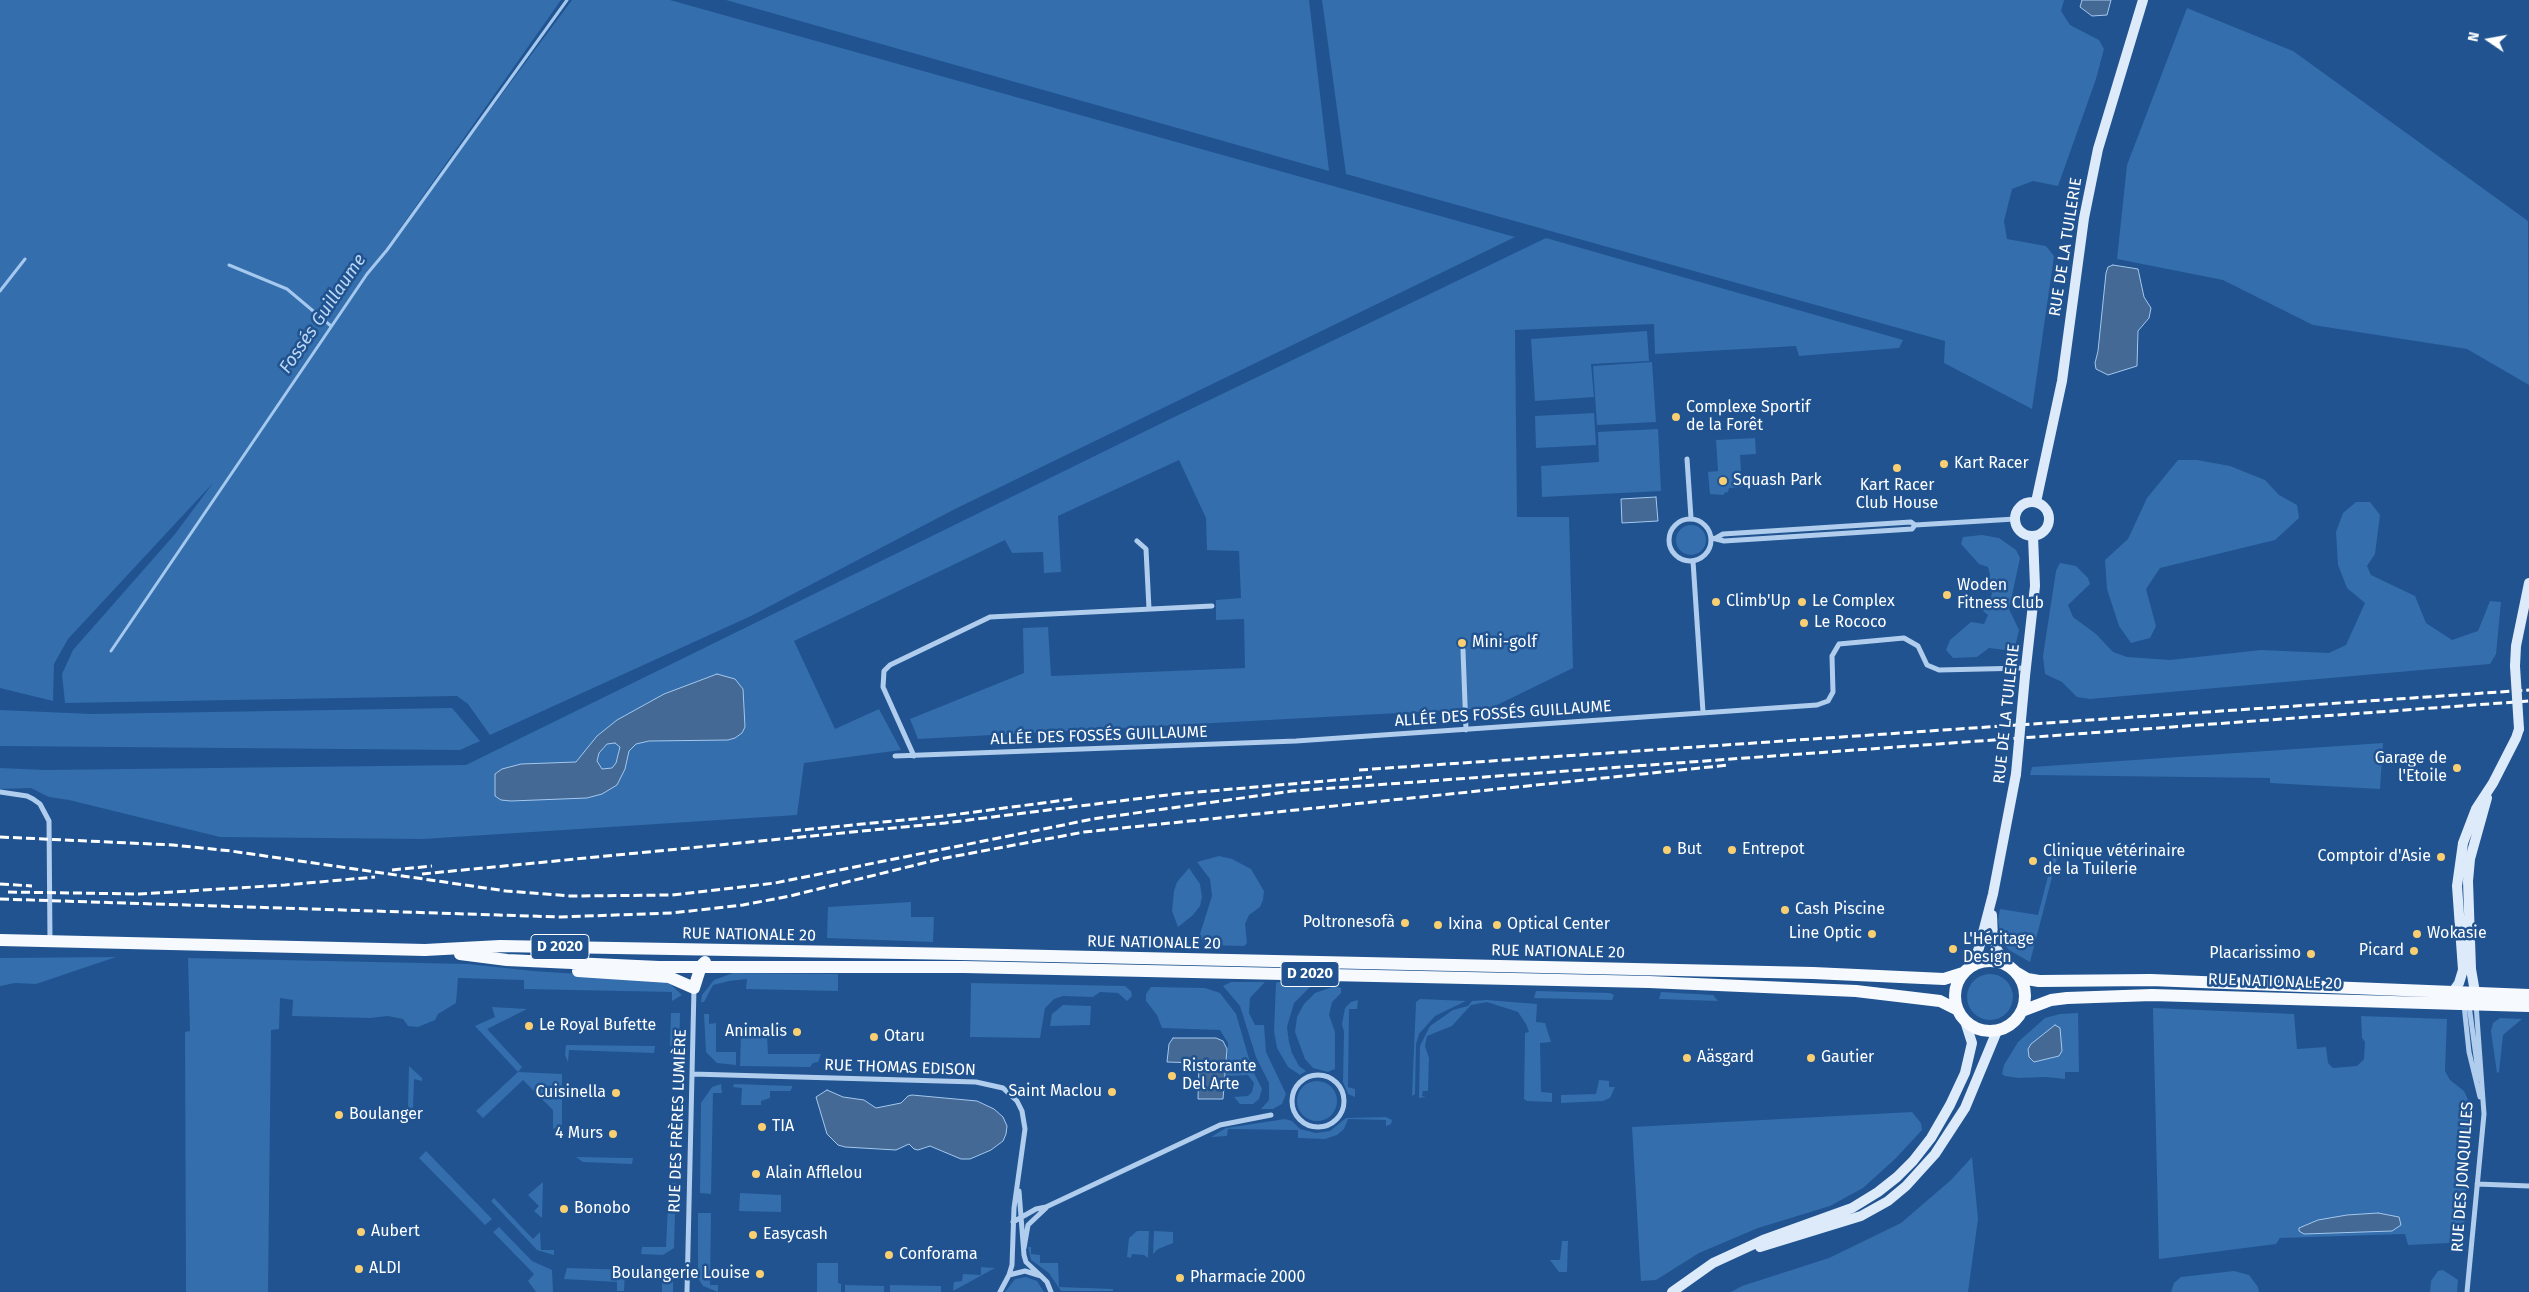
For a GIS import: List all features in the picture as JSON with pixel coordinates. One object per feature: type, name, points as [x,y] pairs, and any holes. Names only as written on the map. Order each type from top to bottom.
[{"type":"main road","name":"D 2020","points":[[0,940],[425,950]]},
{"type":"main road","name":"RUE NATIONALE 20","points":[[425,950],[500,946],[910,953],[1795,972],[1944,979],[1968,969]]},
{"type":"main road","name":"RUE NATIONALE 20","points":[[425,950],[507,960],[698,966],[974,967],[1649,982],[1856,991],[1940,1002],[1958,1010]]},
{"type":"main road","name":"D 2020","points":[[698,966],[708,958],[883,958],[910,953]]},
{"type":"main road","name":"RUE NATIONALE 20","points":[[507,960],[537,969],[669,977],[694,988]]},
{"type":"main road","points":[[1984,961],[1996,961],[2012,969],[2025,991],[2022,1011],[2012,1024],[1997,1031],[1985,1031],[1974,1028],[1965,1021],[1958,1010],[1955,991],[1968,969],[1984,961]]},
{"type":"main road","points":[[694,988],[698,966]]},
{"type":"main road","name":"RUE NATIONALE 20","points":[[2012,969],[2027,979],[2039,981],[2151,980],[2447,992],[2469,999],[2529,1006]]},
{"type":"main road","name":"RUE NATIONALE 20","points":[[2022,1011],[2051,1000],[2152,995],[2469,999],[2529,995]]},
{"type":"street","name":"RUE DE LA TUILERIE","points":[[2036,502],[2062,381],[2084,218],[2098,149],[2143,0]]},
{"type":"street","points":[[1687,459],[1691,518]]},
{"type":"street","points":[[2036,502],[2044,507],[2049,520],[2046,529],[2033,536],[2022,533],[2015,519],[2021,505],[2036,502]]},
{"type":"street","points":[[1714,538],[1704,557],[1693,561],[1677,557],[1672,552],[1669,538],[1674,526],[1691,518],[1705,524],[1714,538],[1724,541],[1903,530],[1912,529],[1915,525],[2015,519]]},
{"type":"street","name":"RUE DE LA TUILERIE","points":[[1968,969],[1980,948],[1993,894],[2016,774],[2035,586],[2033,536]]},
{"type":"street","points":[[1137,541],[1146,549],[1149,609]]},
{"type":"street","points":[[1693,561],[1703,712]]},
{"type":"street","points":[[2447,992],[2460,983],[2463,970],[2458,875],[2463,842],[2476,809],[2489,790],[2519,729],[2515,666],[2516,646],[2529,583]]},
{"type":"street","points":[[914,756],[883,687],[884,671],[890,665],[990,617],[1212,606]]},
{"type":"street","name":"ALLÉE DES FOSSÉS GUILLAUME","points":[[895,756],[1296,740],[1466,730],[1823,704],[1833,692],[1833,652],[1843,643],[1909,639],[1918,646],[1927,664],[1939,670],[2026,672]]},
{"type":"street","points":[[1463,650],[1466,730]]},
{"type":"street","points":[[2469,999],[2471,969],[2468,881],[2470,859],[2489,790]]},
{"type":"street","points":[[0,792],[27,796],[33,799],[45,811],[49,821],[50,941]]},
{"type":"street","points":[[2458,875],[2463,891],[2469,999],[2469,1052],[2481,1103]]},
{"type":"street","name":"RUE DE LA TUILERIE","points":[[1993,894],[1991,923],[1993,938],[1999,953],[2012,969]]},
{"type":"street","points":[[696,950],[698,966]]},
{"type":"street","name":"RUE DES FRÈRES LUMIÈRE","points":[[687,1292],[694,988]]},
{"type":"street","name":"RUE DES JONQUILLES","points":[[2467,1292],[2484,1114],[2481,1103],[2481,1089],[2469,999]]},
{"type":"street","points":[[1672,1292],[1713,1263],[1763,1240],[1852,1208],[1878,1192],[1919,1153],[1931,1138],[1960,1085],[1972,1048],[1965,1021]]},
{"type":"street","points":[[1744,1250],[1861,1216],[1888,1201],[1906,1186],[1935,1154],[1965,1108],[1976,1086],[1997,1031]]},
{"type":"street","name":"RUE THOMAS EDISON","points":[[692,1074],[920,1080],[991,1084],[1010,1094],[1022,1111],[1025,1129],[1009,1275]]},
{"type":"street","points":[[1312,1076],[1327,1076],[1340,1087],[1344,1101],[1342,1110],[1338,1117],[1326,1126],[1311,1126],[1304,1123],[1298,1118],[1293,1107],[1295,1089],[1299,1083],[1312,1076]]},
{"type":"street","points":[[1960,1085],[1976,1086]]},
{"type":"street","points":[[1014,1222],[1036,1209],[1046,1207],[1220,1125],[1271,1115]]},
{"type":"street","name":"RUE THOMAS EDISON","points":[[1019,1184],[1023,1250],[1026,1262],[1047,1282],[1051,1292]]},
{"type":"street","points":[[2477,1184],[2529,1186]]},
{"type":"street","points":[[1023,1250],[1028,1225],[1046,1207]]},
{"type":"street","points":[[998,1292],[1009,1275],[1025,1270],[1041,1276]]},
{"type":"shaded area","points":[[0,0],[561,0],[368,274],[572,0],[670,0],[1515,237],[955,509],[751,616],[490,735],[468,704],[457,696],[65,703],[62,674],[73,650],[175,534],[213,483],[68,639],[54,664],[53,701],[0,688]]},
{"type":"shaded area","points":[[726,0],[1309,0],[1329,171]]},
{"type":"shaded area","points":[[1322,0],[2064,0],[2061,11],[2070,25],[2099,40],[2104,49],[2096,79],[2058,186],[2033,181],[2012,189],[2004,221],[2007,239],[2046,246],[2054,256],[2032,409],[1944,363],[1945,341],[1346,174]]},
{"type":"shaded area","points":[[2082,0],[2111,0],[2107,15],[2092,16],[2080,7]]},
{"type":"shaded area","points":[[2187,8],[2293,51],[2528,221],[2529,385],[2467,349],[2313,325],[2223,280],[2117,259],[2127,165]]},
{"type":"shaded area","points":[[1546,238],[1903,340],[1899,348],[1799,356],[1796,346],[1655,354],[1654,324],[1515,330],[1517,517],[1569,517],[1573,668],[1491,708],[918,739],[910,719],[1024,673],[1023,628],[1048,627],[1051,676],[1245,668],[1244,619],[1216,620],[1216,600],[1241,598],[1239,551],[1207,550],[1206,518],[1179,460],[1058,516],[1061,572],[1044,573],[1043,552],[1012,553],[1005,540],[794,641],[835,729],[879,709],[901,750],[804,763],[797,815],[423,839],[220,837],[69,800],[49,797],[31,788],[0,789],[0,768],[45,770],[466,765],[1168,420]]},
{"type":"shaded area","points":[[2113,265],[2138,269],[2144,297],[2151,308],[2149,318],[2138,331],[2137,366],[2108,375],[2096,369],[2095,363],[2098,351],[2106,273],[2108,267]]},
{"type":"shaded area","points":[[1647,331],[1649,361],[1591,364],[1594,397],[1535,401],[1531,339]]},
{"type":"shaded area","points":[[1652,362],[1656,422],[1597,425],[1593,366]]},
{"type":"shaded area","points":[[1594,413],[1596,445],[1536,448],[1535,416]]},
{"type":"shaded area","points":[[1658,429],[1661,491],[1542,497],[1541,466],[1599,462],[1598,432]]},
{"type":"shaded area","points":[[1755,438],[1756,454],[1740,455],[1742,487],[1729,488],[1728,492],[1724,493],[1724,495],[1710,494],[1708,472],[1718,471],[1716,440]]},
{"type":"shaded area","points":[[2178,460],[2197,460],[2230,466],[2265,480],[2279,495],[2297,505],[2299,518],[2275,540],[2160,568],[2146,589],[2156,626],[2150,638],[2131,643],[2119,626],[2107,589],[2105,560],[2128,539],[2147,498]]},
{"type":"shaded area","points":[[1656,497],[1658,521],[1622,523],[1621,499]]},
{"type":"shaded area","points":[[2356,502],[2370,502],[2380,515],[2375,554],[2367,566],[2371,575],[2415,596],[2426,623],[2452,640],[2478,631],[2490,601],[2501,602],[2496,654],[2490,664],[2090,699],[2077,697],[2062,682],[2045,674],[2043,656],[2056,571],[2060,563],[2076,566],[2088,578],[2090,584],[2068,605],[2073,617],[2096,634],[2113,652],[2127,657],[2170,660],[2261,650],[2329,653],[2346,645],[2365,603],[2347,588],[2338,565],[2336,532],[2343,513]]},
{"type":"shaded area","points":[[1691,525],[1702,529],[1706,540],[1702,551],[1691,555],[1680,551],[1676,540],[1680,529]]},
{"type":"shaded area","points":[[1982,535],[1999,538],[2016,550],[2020,558],[2009,609],[2019,630],[2014,651],[1989,648],[1977,657],[1953,658],[1946,650],[1950,640],[1971,622],[1984,624],[1988,615],[1983,611],[1992,593],[1987,588],[1990,575],[1988,567],[1979,564],[1961,544],[1963,537]]},
{"type":"shaded area","points":[[717,674],[735,679],[743,689],[745,727],[742,733],[728,740],[649,741],[636,744],[629,751],[625,769],[617,785],[602,794],[587,798],[511,801],[501,800],[495,796],[495,774],[502,769],[521,764],[576,762],[597,736],[617,720],[664,694]],"holes":[[[615,743],[620,747],[616,763],[612,768],[602,769],[597,761],[599,753],[607,744]]]},
{"type":"shaded area","points":[[452,708],[480,741],[460,750],[0,746],[0,710],[92,714]]},
{"type":"shaded area","points":[[2383,743],[2380,789],[2270,783],[2270,778],[2030,775],[2032,767]]},
{"type":"shaded area","points":[[2054,853],[2058,854],[2030,962],[2009,950],[2002,942],[1998,921],[2000,909],[2038,915]]},
{"type":"shaded area","points":[[1219,856],[1232,859],[1251,869],[1264,891],[1260,907],[1249,915],[1245,924],[1247,943],[1244,946],[1207,945],[1201,939],[1200,934],[1212,896],[1210,879],[1197,862]]},
{"type":"shaded area","points":[[1189,868],[1200,884],[1202,897],[1200,906],[1193,915],[1178,927],[1172,911],[1174,891],[1177,882]]},
{"type":"shaded area","points":[[911,902],[911,917],[934,917],[933,942],[827,938],[828,907]]},
{"type":"shaded area","points":[[116,957],[36,984],[15,983],[0,986],[0,958]]},
{"type":"shaded area","points":[[188,958],[468,964],[533,971],[657,979],[667,981],[682,995],[672,1001],[672,992],[524,989],[524,980],[458,978],[456,1003],[438,1014],[435,1020],[418,1027],[408,1026],[403,1019],[388,1016],[370,1018],[292,1016],[293,1000],[280,998],[279,1029],[271,1030],[268,1292],[186,1292],[185,1032],[190,1031]]},
{"type":"shaded area","points":[[733,973],[838,974],[838,991],[746,989],[747,979],[713,985],[704,1002],[701,1002],[702,995],[714,980]]},
{"type":"shaded area","points":[[1990,974],[2003,978],[2009,984],[2013,997],[2009,1010],[2003,1016],[1990,1020],[1977,1016],[1971,1010],[1967,997],[1971,984],[1977,978]]},
{"type":"shaded area","points":[[1231,982],[1265,982],[1250,998],[1249,1013],[1255,1025],[1264,1025],[1266,1052],[1286,1094],[1282,1104],[1273,1109],[1261,1109],[1269,1100],[1269,1083],[1256,1057],[1240,1006],[1223,986]]},
{"type":"shaded area","points":[[971,983],[1125,986],[1131,991],[1132,996],[1127,1001],[1118,993],[1100,992],[1093,997],[1063,996],[1054,999],[1045,1008],[1040,1038],[970,1037]]},
{"type":"shaded area","points":[[1276,983],[1314,983],[1294,1003],[1287,1027],[1292,1053],[1299,1066],[1306,1071],[1300,1075],[1288,1067],[1277,1048],[1274,1031]]},
{"type":"shaded area","points":[[1335,986],[1341,988],[1341,993],[1332,1002],[1329,1015],[1335,1032],[1335,1069],[1328,1072],[1313,1068],[1305,1059],[1295,1032],[1297,1017],[1304,1004],[1315,993]]},
{"type":"shaded area","points":[[1151,987],[1205,988],[1220,993],[1236,1014],[1252,1069],[1262,1089],[1259,1099],[1253,1104],[1240,1104],[1234,1097],[1248,1096],[1252,1092],[1254,1083],[1248,1075],[1226,1076],[1228,1043],[1220,1030],[1162,1028],[1157,1015],[1146,1001],[1146,994]]},
{"type":"shaded area","points":[[1536,991],[1610,993],[1614,995],[1612,1000],[1534,998]]},
{"type":"shaded area","points":[[1661,992],[1713,995],[1718,1001],[1659,999]]},
{"type":"shaded area","points":[[1420,999],[1466,1001],[1435,1016],[1419,1034],[1416,1044],[1415,1094],[1412,1096],[1416,1002]]},
{"type":"shaded area","points":[[1358,1000],[1357,1009],[1349,1009],[1348,1087],[1355,1089],[1355,1097],[1348,1094],[1343,1082],[1344,1032],[1342,1024],[1345,1008],[1351,1002]]},
{"type":"shaded area","points":[[1487,1000],[1537,1004],[1536,1022],[1545,1023],[1551,1042],[1540,1043],[1541,1092],[1552,1093],[1552,1102],[1527,1101],[1524,1099],[1525,1033],[1529,1032],[1526,1024],[1518,1012],[1487,1002],[1471,1005],[1452,1026],[1427,1036],[1425,1046],[1429,1058],[1428,1091],[1423,1091],[1422,1096],[1426,1097],[1419,1098],[1420,1046],[1430,1026],[1453,1010],[1468,1006],[1472,1001]]},
{"type":"shaded area","points":[[1063,1005],[1091,1006],[1090,1025],[1050,1026],[1052,1014]]},
{"type":"shaded area","points":[[492,1007],[527,1009],[487,1029],[522,1067],[518,1072],[475,1026],[495,1017]]},
{"type":"shaded area","points":[[2153,1008],[2294,1014],[2297,1049],[2326,1047],[2328,1063],[2333,1068],[2357,1066],[2364,1059],[2365,1042],[2362,1038],[2361,1016],[2447,1019],[2445,1071],[2450,1080],[2464,1091],[2469,1102],[2470,1114],[2464,1229],[2462,1236],[2448,1243],[2408,1245],[2405,1234],[2280,1238],[2276,1244],[2159,1259]]},
{"type":"shaded area","points":[[671,1013],[680,1013],[679,1065],[672,1065],[673,1046],[670,1046]]},
{"type":"shaded area","points":[[2078,1013],[2079,1072],[2065,1072],[2065,1079],[2046,1077],[2018,1078],[2002,1074],[2004,1065],[2018,1042],[2045,1018],[2060,1014]]},
{"type":"shaded area","points":[[704,1014],[709,1014],[709,1024],[716,1023],[716,1052],[736,1052],[736,1065],[717,1063],[706,1052]]},
{"type":"shaded area","points":[[2500,1018],[2522,1019],[2503,1035],[2499,1072],[2497,1073],[2491,1031],[2493,1023]]},
{"type":"shaded area","points":[[2055,1025],[2060,1028],[2062,1051],[2059,1056],[2034,1062],[2029,1057],[2028,1049],[2031,1044]]},
{"type":"shaded area","points":[[741,1034],[767,1035],[768,1054],[821,1054],[818,1062],[813,1063],[810,1067],[740,1066]]},
{"type":"shaded area","points":[[1173,1038],[1216,1038],[1223,1041],[1227,1049],[1223,1099],[1198,1099],[1199,1063],[1167,1062],[1169,1044]]},
{"type":"shaded area","points":[[566,1045],[655,1046],[654,1053],[569,1050],[568,1062],[565,1055]]},
{"type":"shaded area","points":[[409,1066],[422,1078],[422,1081],[414,1079],[413,1108],[416,1115],[413,1118],[408,1107]]},
{"type":"shaded area","points":[[518,1072],[562,1074],[562,1126],[553,1129],[553,1110],[523,1080],[483,1118],[476,1111]]},
{"type":"shaded area","points":[[1599,1080],[1609,1081],[1609,1087],[1615,1087],[1610,1098],[1603,1101],[1561,1103],[1561,1095],[1596,1094]]},
{"type":"shaded area","points":[[1317,1081],[1331,1087],[1337,1101],[1331,1115],[1317,1121],[1303,1115],[1297,1101],[1303,1087]]},
{"type":"shaded area","points":[[721,1084],[722,1093],[713,1093],[711,1194],[700,1193],[701,1103],[712,1087]]},
{"type":"shaded area","points":[[734,1084],[792,1086],[792,1088],[790,1091],[770,1091],[770,1098],[761,1101],[761,1105],[741,1105],[742,1088],[733,1087]]},
{"type":"shaded area","points":[[827,1090],[843,1097],[864,1100],[876,1108],[901,1103],[908,1096],[912,1095],[977,1101],[994,1109],[1003,1117],[1007,1126],[1006,1134],[1003,1141],[991,1150],[970,1159],[961,1159],[930,1146],[918,1150],[909,1144],[896,1150],[845,1147],[838,1145],[827,1134],[816,1097]]},
{"type":"shaded area","points":[[1912,1112],[1921,1123],[1922,1130],[1896,1158],[1863,1188],[1830,1206],[1758,1228],[1699,1253],[1656,1280],[1641,1281],[1632,1127]]},
{"type":"shaded area","points":[[1386,1117],[1392,1120],[1391,1124],[1386,1126],[1386,1120],[1348,1119],[1344,1129],[1337,1135],[1325,1139],[1298,1138],[1298,1130],[1228,1129],[1227,1136],[1211,1137],[1226,1128],[1285,1119],[1292,1121],[1300,1129],[1316,1133],[1330,1131],[1346,1118]]},
{"type":"shaded area","points":[[426,1151],[492,1219],[485,1225],[419,1158]]},
{"type":"shaded area","points":[[576,1157],[633,1158],[632,1164],[583,1162]]},
{"type":"shaded area","points":[[1972,1157],[1978,1219],[1968,1292],[1731,1292],[1742,1286],[1829,1258],[1901,1223],[1951,1180]]},
{"type":"shaded area","points":[[543,1182],[542,1218],[534,1211],[539,1206],[528,1195]]},
{"type":"shaded area","points":[[669,1183],[676,1183],[674,1248],[663,1255],[641,1254],[642,1247],[666,1247]]},
{"type":"shaded area","points":[[740,1193],[781,1195],[781,1212],[739,1211]]},
{"type":"shaded area","points":[[494,1198],[533,1239],[540,1232],[541,1250],[554,1250],[554,1255],[537,1250],[491,1201]]},
{"type":"shaded area","points":[[698,1213],[711,1213],[710,1285],[718,1285],[718,1292],[703,1286],[698,1278]]},
{"type":"shaded area","points":[[2378,1213],[2399,1217],[2401,1225],[2392,1231],[2304,1234],[2299,1231],[2299,1228],[2318,1220],[2347,1215]]},
{"type":"shaded area","points":[[499,1227],[532,1261],[552,1270],[553,1292],[536,1292],[528,1281],[534,1274],[493,1232]]},
{"type":"shaded area","points":[[1137,1231],[1149,1231],[1148,1258],[1144,1255],[1132,1254],[1131,1258],[1127,1257],[1129,1238]]},
{"type":"shaded area","points":[[1154,1231],[1173,1232],[1173,1243],[1158,1249],[1153,1254]]},
{"type":"shaded area","points":[[1562,1241],[1568,1241],[1567,1272],[1559,1272],[1550,1260],[1560,1260]]},
{"type":"shaded area","points":[[1028,1247],[1031,1247],[1031,1254],[1040,1255],[1040,1263],[1058,1263],[1059,1287],[1113,1289],[1113,1291],[1061,1291],[1049,1273],[1031,1260]]},
{"type":"shaded area","points":[[817,1263],[838,1263],[838,1283],[841,1284],[841,1292],[817,1292]]},
{"type":"shaded area","points":[[981,1267],[995,1268],[953,1291],[954,1282],[962,1281],[963,1274],[981,1275]]},
{"type":"shaded area","points":[[567,1268],[666,1271],[673,1276],[673,1292],[662,1292],[662,1274],[625,1273],[624,1291],[617,1291],[617,1282],[564,1279]]},
{"type":"shaded area","points":[[2443,1270],[2458,1280],[2457,1292],[2430,1292],[2431,1281],[2438,1271]]},
{"type":"shaded area","points":[[2234,1271],[2249,1275],[2258,1287],[2259,1292],[2171,1292],[2174,1283],[2181,1277]]},
{"type":"shaded area","points":[[1026,1277],[1037,1281],[1044,1292],[1005,1292],[1015,1279]]},
{"type":"shaded area","points":[[845,1285],[884,1286],[884,1292],[845,1292]]},
{"type":"shaded area","points":[[890,1285],[941,1286],[941,1292],[890,1292]]},
{"type":"waterway","name":"Fossés Guillaume","points":[[111,651],[367,274],[387,250],[567,0]]},
{"type":"waterway","points":[[0,291],[25,259]]},
{"type":"waterway","points":[[229,265],[287,289],[331,326]]},
{"type":"railway","points":[[1359,770],[2529,690]]},
{"type":"railway","points":[[0,837],[173,845],[231,851],[506,891],[570,896],[672,895],[775,883],[1093,819],[1292,791],[2529,701]]},
{"type":"railway","points":[[0,899],[560,917],[672,913],[743,905],[790,896],[940,859],[1084,832],[1729,765]]},
{"type":"railway","points":[[422,874],[945,823],[1175,794],[1372,777]]},
{"type":"railway","points":[[792,831],[944,816],[1073,799]]},
{"type":"railway","points":[[392,870],[432,866]]},
{"type":"railway","points":[[8,892],[140,894],[375,877]]},
{"type":"railway","points":[[0,884],[32,886]]},
{"type":"place","name":"Complexe Sportif de la Forêt","points":[[1676,417]]},
{"type":"place","name":"Kart Racer","points":[[1944,464]]},
{"type":"place","name":"Kart Racer Club House","points":[[1897,468]]},
{"type":"place","name":"Squash Park","points":[[1723,481]]},
{"type":"place","name":"Woden Fitness Club","points":[[1947,595]]},
{"type":"place","name":"Climb'Up","points":[[1716,602]]},
{"type":"place","name":"Le Complex","points":[[1802,602]]},
{"type":"place","name":"Le Rococo","points":[[1804,623]]},
{"type":"place","name":"Mini-golf","points":[[1462,643]]},
{"type":"place","name":"Garage de l'Etoile","points":[[2457,768]]},
{"type":"place","name":"But","points":[[1667,850]]},
{"type":"place","name":"Entrepot","points":[[1732,850]]},
{"type":"place","name":"Comptoir d'Asie","points":[[2441,857]]},
{"type":"place","name":"Clinique vétérinaire de la Tuilerie","points":[[2033,861]]},
{"type":"place","name":"Cash Piscine","points":[[1785,910]]},
{"type":"place","name":"Poltronesofà","points":[[1405,923]]},
{"type":"place","name":"Ixina","points":[[1438,925]]},
{"type":"place","name":"Optical Center","points":[[1497,925]]},
{"type":"place","name":"Line Optic","points":[[1872,934]]},
{"type":"place","name":"Wokasie","points":[[2417,934]]},
{"type":"place","name":"L'Héritage Design","points":[[1953,949]]},
{"type":"place","name":"Picard","points":[[2414,951]]},
{"type":"place","name":"Placarissimo","points":[[2311,954]]},
{"type":"place","name":"Le Royal Bufette","points":[[529,1026]]},
{"type":"place","name":"Animalis","points":[[797,1032]]},
{"type":"place","name":"Otaru","points":[[874,1037]]},
{"type":"place","name":"Aäsgard","points":[[1687,1058]]},
{"type":"place","name":"Gautier","points":[[1811,1058]]},
{"type":"place","name":"Ristorante Del Arte","points":[[1172,1076]]},
{"type":"place","name":"Saint Maclou","points":[[1112,1092]]},
{"type":"place","name":"Cuisinella","points":[[616,1093]]},
{"type":"place","name":"Boulanger","points":[[339,1115]]},
{"type":"place","name":"TIA","points":[[762,1127]]},
{"type":"place","name":"4 Murs","points":[[613,1134]]},
{"type":"place","name":"Alain Afflelou","points":[[756,1174]]},
{"type":"place","name":"Bonobo","points":[[564,1209]]},
{"type":"place","name":"Aubert","points":[[361,1232]]},
{"type":"place","name":"Easycash","points":[[753,1235]]},
{"type":"place","name":"Conforama","points":[[889,1255]]},
{"type":"place","name":"ALDI","points":[[359,1269]]},
{"type":"place","name":"Boulangerie Louise","points":[[760,1274]]},
{"type":"place","name":"Pharmacie 2000","points":[[1180,1278]]}]
